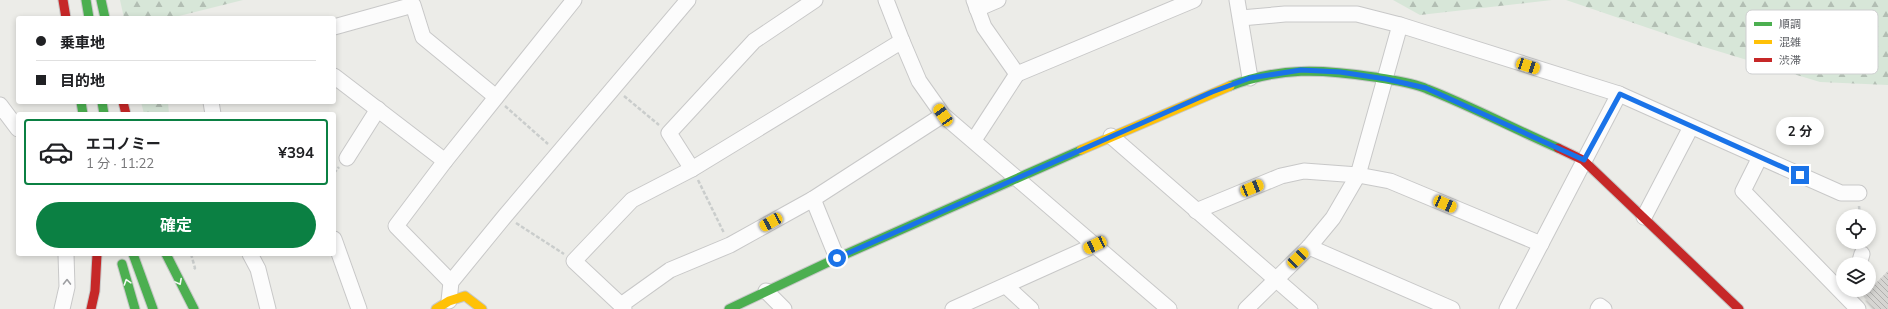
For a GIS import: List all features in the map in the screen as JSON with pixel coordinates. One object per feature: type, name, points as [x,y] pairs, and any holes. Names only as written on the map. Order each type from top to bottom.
[{"type":"main road","points":[[63,0],[66,16]]},
{"type":"main road","points":[[86,0],[89,16]]},
{"type":"main road","points":[[101,0],[105,16]]},
{"type":"main road","points":[[729,309],[837,258],[1212,92],[1250,78],[1301,70],[1340,72],[1386,79],[1426,88],[1584,160],[1740,309]]},
{"type":"main road","points":[[91,309],[95,291],[97,256]]},
{"type":"main road","points":[[120,256],[135,309]]},
{"type":"main road","points":[[135,256],[153,309]]},
{"type":"main road","points":[[167,256],[194,309]]},
{"type":"main road","points":[[436,309],[449,300],[465,296],[482,309]]},
{"type":"street","points":[[451,282],[396,226],[445,161],[574,0]]},
{"type":"street","points":[[449,300],[451,282],[688,0]]},
{"type":"street","points":[[692,169],[669,132],[754,41],[815,0]]},
{"type":"street","points":[[886,0],[919,81],[943,115],[1019,178],[1169,309]]},
{"type":"street","points":[[998,0],[975,4],[984,27],[1017,74]]},
{"type":"street","points":[[974,140],[1017,74],[1194,0]]},
{"type":"street","points":[[1237,0],[1250,78]]},
{"type":"street","points":[[336,26],[413,5],[423,36],[496,97]]},
{"type":"street","points":[[1241,18],[1286,14],[1358,14],[1400,25],[1620,94],[1841,193],[1859,193]]},
{"type":"street","points":[[1246,309],[1309,247],[1333,218],[1358,175],[1400,25]]},
{"type":"street","points":[[902,41],[692,169],[632,200],[574,260],[622,307],[670,270],[730,244],[813,200],[943,115]]},
{"type":"street","points":[[336,78],[445,161]]},
{"type":"street","points":[[1507,309],[1620,94]]},
{"type":"street","points":[[0,105],[16,126]]},
{"type":"street","points":[[347,158],[378,109]]},
{"type":"street","points":[[1644,217],[1691,127]]},
{"type":"street","points":[[1111,136],[1310,309]]},
{"type":"street","points":[[1760,157],[1743,192],[1854,300]]},
{"type":"street","points":[[1196,211],[1288,175],[1304,171],[1358,175],[1390,181],[1541,244]]},
{"type":"street","points":[[813,200],[837,258]]},
{"type":"street","points":[[336,245],[359,309]]},
{"type":"street","points":[[953,309],[1095,245]]},
{"type":"street","points":[[1309,247],[1452,309]]},
{"type":"street","points":[[62,309],[67,287],[66,256]]},
{"type":"street","points":[[251,256],[258,269],[268,309]]},
{"type":"street","points":[[1006,286],[1031,309]]},
{"type":"street","points":[[766,291],[784,309]]},
{"type":"street","points":[[1598,309],[1600,306],[1604,309]]},
{"type":"path","points":[[614,87],[669,132]]},
{"type":"path","points":[[496,97],[558,153]]},
{"type":"path","points":[[692,169],[730,244]]},
{"type":"path","points":[[505,216],[574,260]]},
{"type":"green space","points":[[120,0],[243,0],[179,16],[124,16]]},
{"type":"green space","points":[[1393,0],[1552,0],[1420,15]]},
{"type":"green space","points":[[1566,0],[1888,0],[1888,85],[1820,82],[1794,74],[1878,74],[1878,10],[1746,10],[1746,60],[1701,46]]},
{"type":"green space","points":[[142,104],[168,104],[169,112],[144,112]]},
{"type":"building","points":[[1888,271],[1888,309],[1875,309],[1864,297],[1876,297],[1876,283]]},
{"type":"traffic: fast","points":[[86,0],[89,16]]},
{"type":"traffic: fast","points":[[101,0],[105,16]]},
{"type":"traffic: fast","points":[[1230,86],[1266,75],[1301,71],[1355,74],[1401,82],[1421,87],[1443,96],[1558,148]]},
{"type":"traffic: fast","points":[[81,104],[83,112]]},
{"type":"traffic: fast","points":[[102,104],[104,112]]},
{"type":"traffic: fast","points":[[729,309],[837,258],[1081,150]]},
{"type":"traffic: fast","points":[[134,256],[153,309]]},
{"type":"traffic: fast","points":[[167,256],[194,309]]},
{"type":"traffic: fast","points":[[122,264],[135,309]]},
{"type":"traffic: slow","points":[[1081,150],[1230,86]]},
{"type":"traffic: slow","points":[[436,309],[449,301],[465,296],[482,309]]},
{"type":"traffic: jam","points":[[63,0],[66,16]]},
{"type":"traffic: jam","points":[[124,104],[126,112]]},
{"type":"traffic: jam","points":[[1558,148],[1583,160],[1739,309]]},
{"type":"traffic: jam","points":[[91,309],[95,291],[97,256]]},
{"type":"route","points":[[837,258],[1212,92],[1250,78],[1301,70],[1340,72],[1386,79],[1426,88],[1584,160],[1620,94],[1800,175]]}]
